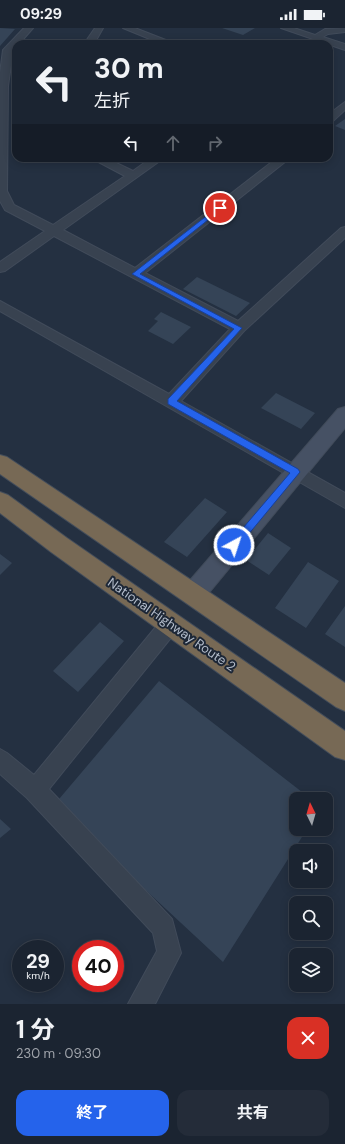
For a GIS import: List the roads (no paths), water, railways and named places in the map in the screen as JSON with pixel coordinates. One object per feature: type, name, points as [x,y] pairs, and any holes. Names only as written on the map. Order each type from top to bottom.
[{"type":"highway","points":[[0,463],[194,593],[345,698]]},
{"type":"highway","name":"National Highway Route 2","points":[[0,501],[59,545],[345,747]]},
{"type":"street","points":[[18,40],[29,28]]},
{"type":"street","points":[[92,40],[99,28]]},
{"type":"street","points":[[127,28],[160,40]]},
{"type":"street","points":[[285,28],[322,40]]},
{"type":"street","points":[[316,38],[325,32],[345,29]]},
{"type":"street","points":[[333,43],[345,47]]},
{"type":"street","points":[[12,46],[8,50],[3,86],[1,118],[1,191],[9,207],[54,229],[239,328]]},
{"type":"street","points":[[333,115],[342,105]]},
{"type":"street","points":[[1,118],[12,117]]},
{"type":"street","points":[[106,162],[133,174]]},
{"type":"street","points":[[0,268],[152,162]]},
{"type":"street","points":[[136,274],[279,162]]},
{"type":"street","points":[[171,402],[239,328],[345,231]]},
{"type":"street","points":[[332,243],[345,248]]},
{"type":"street","points":[[0,305],[345,501]]},
{"type":"street","points":[[194,593],[345,414]]},
{"type":"street","points":[[35,790],[171,623]]},
{"type":"street","points":[[0,760],[35,790],[164,926],[169,953],[141,1004]]}]
